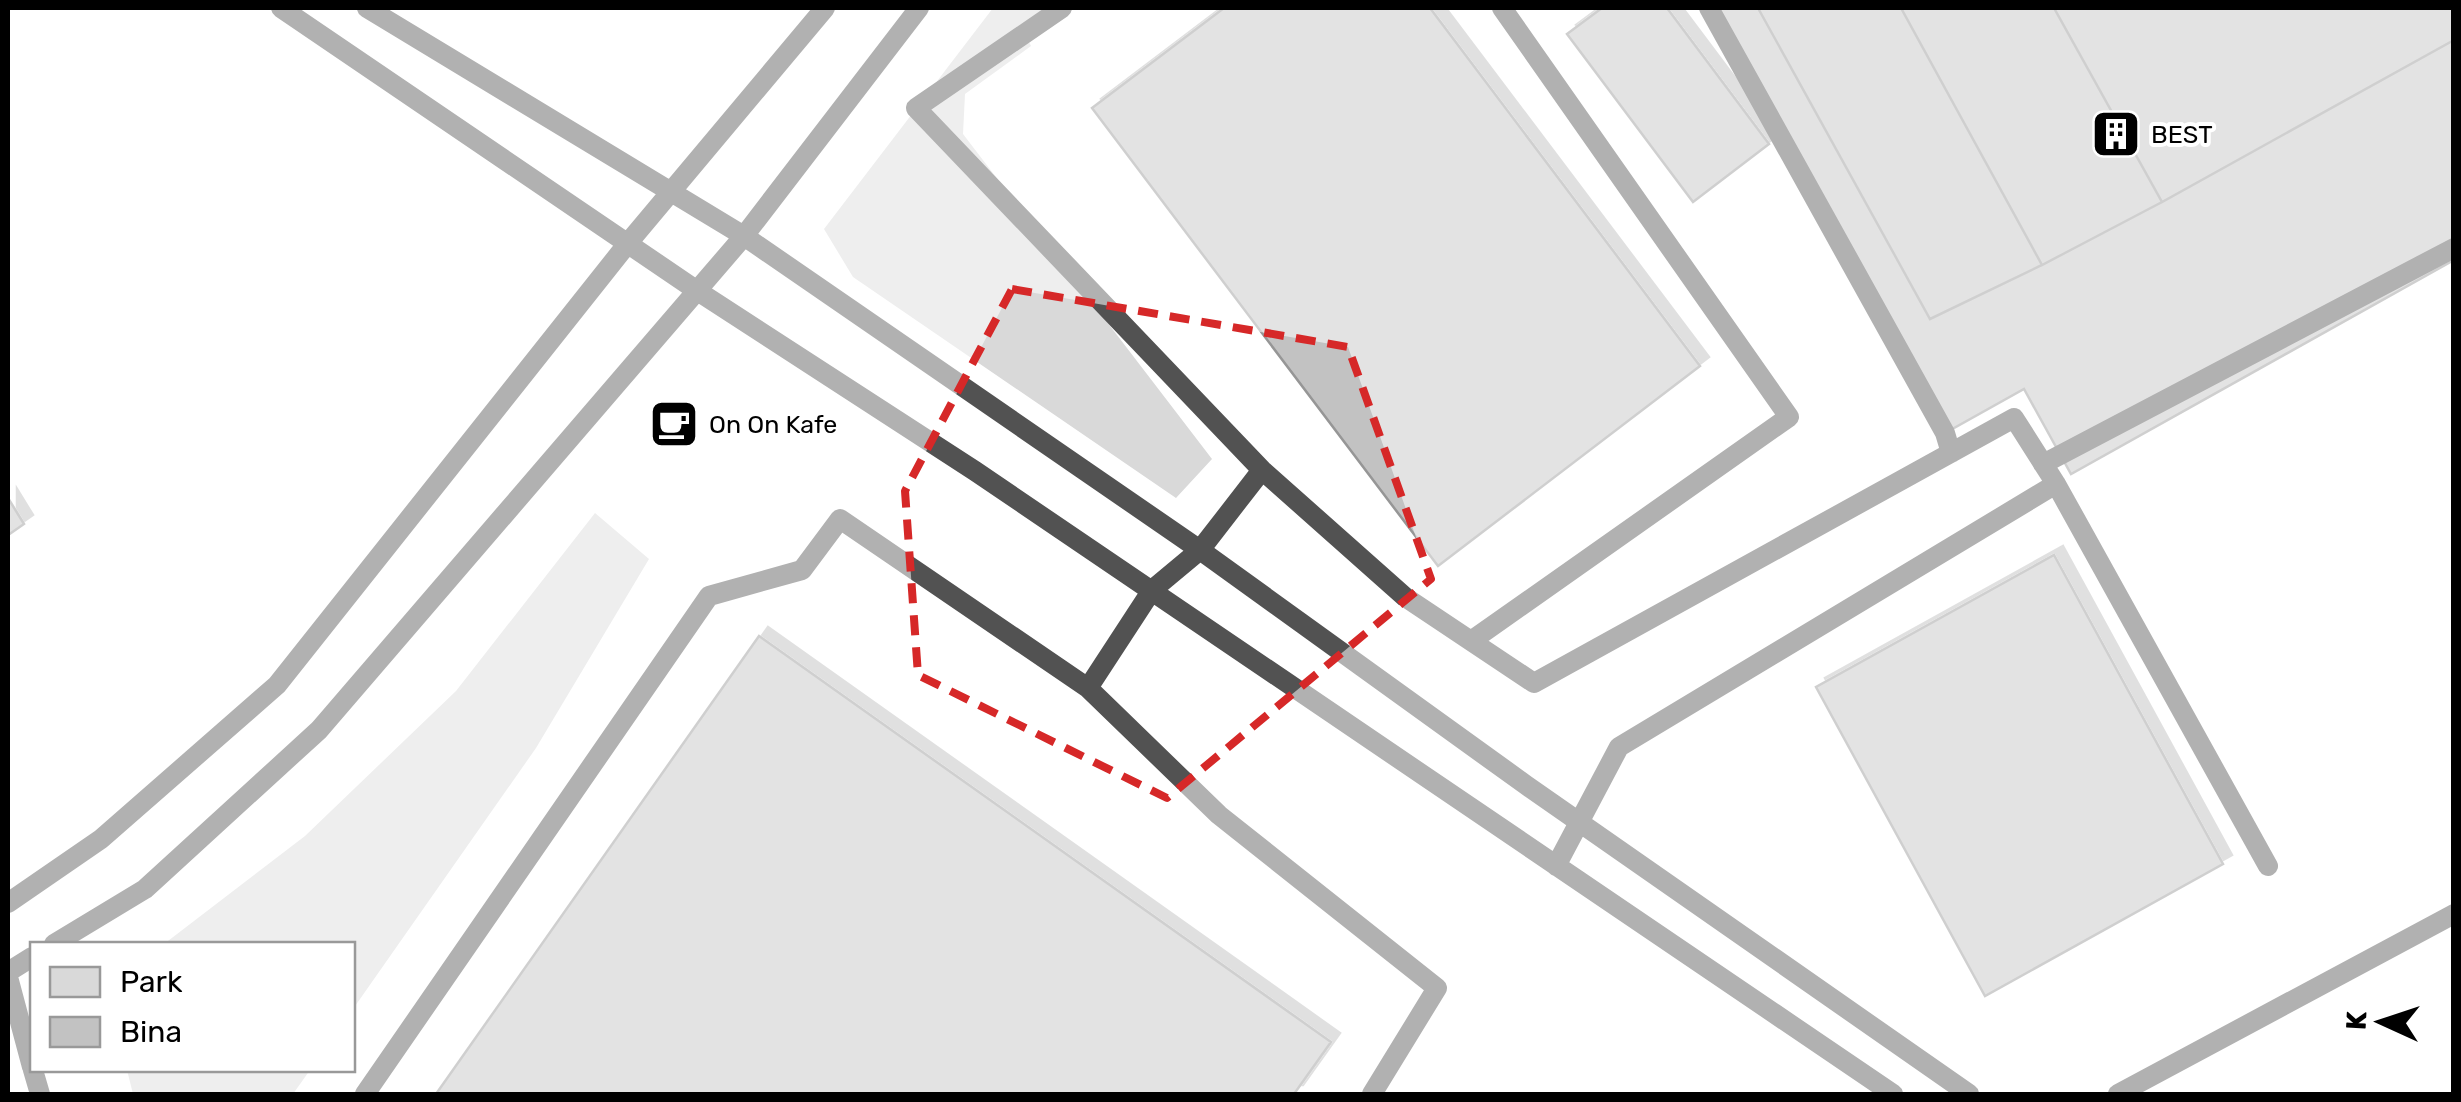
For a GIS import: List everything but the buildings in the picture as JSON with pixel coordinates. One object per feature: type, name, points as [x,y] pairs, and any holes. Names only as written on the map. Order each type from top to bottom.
[{"type":"lane","points":[[281,8],[696,290],[1152,590],[1893,1094]]},
{"type":"lane","points":[[366,8],[744,236],[1200,550],[1969,1094]]},
{"type":"lane","points":[[8,902],[101,839],[277,685],[628,242],[826,8]]},
{"type":"lane","points":[[57,942],[145,890],[319,730],[744,236],[919,8]]},
{"type":"lane","points":[[1062,8],[916,108],[1262,470],[1405,597],[1534,683],[2014,418],[2056,484],[2268,866]]},
{"type":"lane","points":[[1471,641],[1789,416],[1502,8]]},
{"type":"lane","points":[[1709,8],[1945,433],[1951,453]]},
{"type":"lane","points":[[2044,464],[2454,248]]},
{"type":"lane","points":[[1088,688],[1152,590],[1200,550],[1262,470]]},
{"type":"lane","points":[[1556,866],[1619,746],[2056,484]]},
{"type":"lane","points":[[365,1094],[709,596],[802,570],[840,519],[1088,688],[1219,816],[1437,988],[1372,1094]]},
{"type":"lane","points":[[2118,1094],[2454,914]]},
{"type":"lane","points":[[30,958],[8,975],[30,1057]]},
{"type":"highlighted area","points":[[1012,289],[1348,347],[1431,579],[1167,798],[918,675],[905,491]]},
{"type":"green space","points":[[993,8],[1051,8],[1022,29],[1031,46],[965,94],[963,134],[1212,459],[1176,498],[853,277],[824,229]]},
{"type":"green space","points":[[595,513],[649,559],[536,748],[355,1006],[355,942],[167,942],[305,836],[456,691]]},
{"type":"green space","points":[[128,1072],[309,1072],[293,1094],[133,1094]]},
{"type":"place","name":"BEST","points":[[2116,134]]},
{"type":"place","name":"On On Kafe","points":[[674,424]]}]
